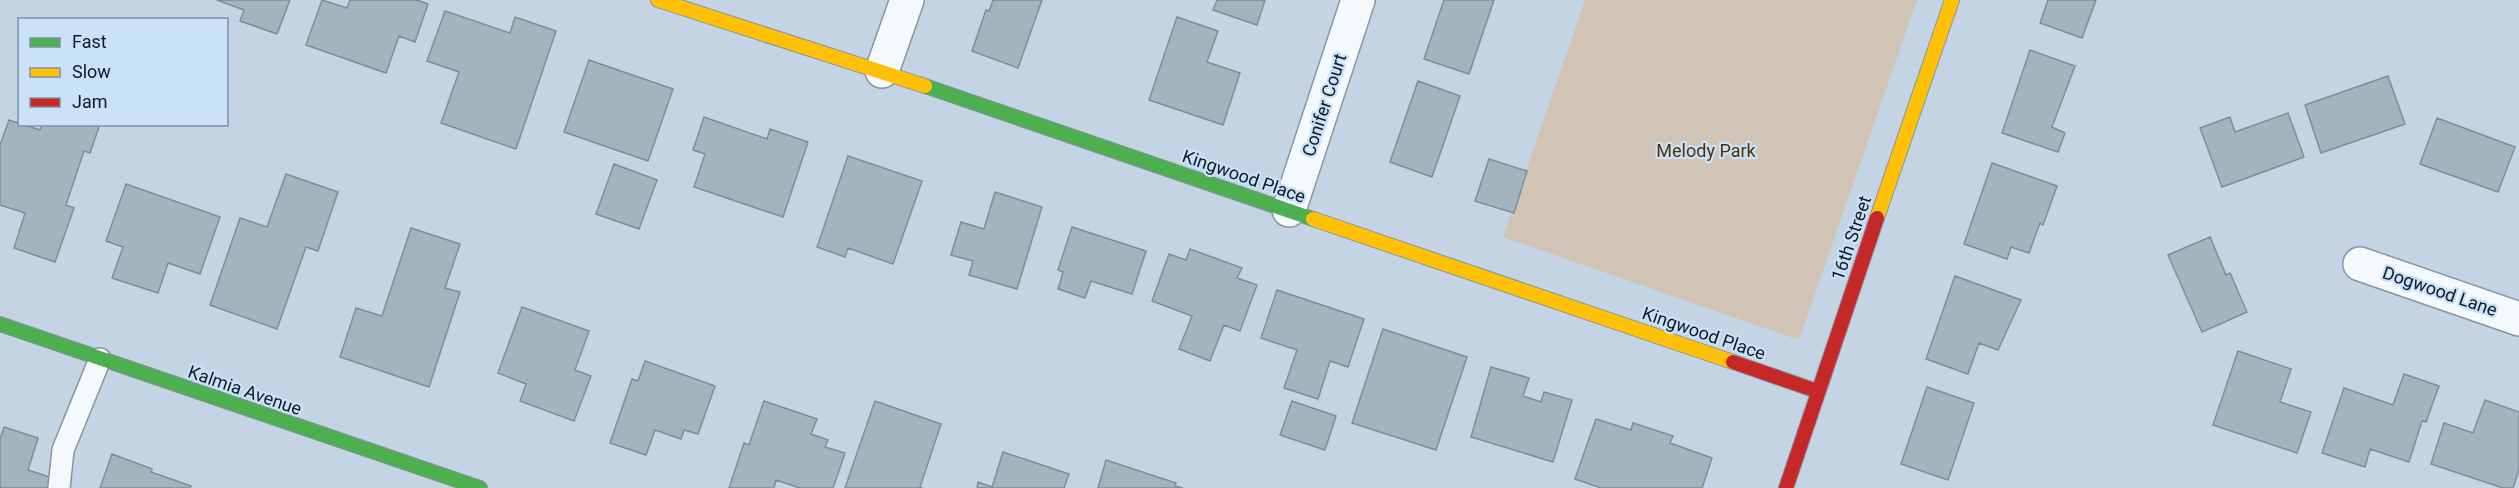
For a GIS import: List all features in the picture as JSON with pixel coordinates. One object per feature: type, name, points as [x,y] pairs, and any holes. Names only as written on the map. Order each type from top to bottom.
[{"type":"street","name":"Kingwood Place","points":[[658,0],[882,71],[1817,391]]},
{"type":"street","points":[[882,71],[907,0]]},
{"type":"street","name":"Conifer Court","points":[[1289,210],[1358,0]]},
{"type":"street","name":"16th Street","points":[[1786,488],[1817,391],[1952,0]]},
{"type":"street","name":"Dogwood Lane","points":[[2360,264],[2519,319]]},
{"type":"street","name":"Kalmia Avenue","points":[[1,328],[100,359],[480,488]]},
{"type":"lane","points":[[59,488],[63,450],[100,359]]},
{"type":"green space","name":"Melody Park","points":[[1585,0],[1917,0],[1799,340],[1503,237]]},
{"type":"building","points":[[217,0],[290,0],[277,34],[240,21],[244,10]]},
{"type":"building","points":[[322,0],[347,8],[350,0],[417,0],[428,4],[415,42],[399,36],[386,73],[306,45]]},
{"type":"building","points":[[993,0],[1042,0],[1018,68],[972,51],[986,10],[989,11]]},
{"type":"building","points":[[1217,0],[1265,0],[1257,25],[1213,10]]},
{"type":"building","points":[[1444,0],[1494,0],[1469,74],[1424,59]]},
{"type":"building","points":[[2048,0],[2096,0],[2082,38],[2040,23]]},
{"type":"building","points":[[445,11],[510,33],[515,17],[556,31],[516,149],[441,123],[459,72],[427,61]]},
{"type":"building","points":[[1177,17],[1218,31],[1207,62],[1240,73],[1223,125],[1149,100]]},
{"type":"building","points":[[2030,50],[2075,66],[2052,127],[2065,133],[2058,152],[2002,133]]},
{"type":"building","points":[[589,60],[673,89],[648,161],[564,132]]},
{"type":"building","points":[[2388,76],[2405,124],[2321,153],[2305,105]]},
{"type":"building","points":[[1418,81],[1460,96],[1432,177],[1390,162]]},
{"type":"building","points":[[2288,113],[2304,157],[2222,187],[2200,128],[2230,117],[2235,132]]},
{"type":"building","points":[[704,117],[767,139],[770,129],[808,142],[783,217],[694,187],[705,154],[693,150]]},
{"type":"building","points":[[2437,118],[2515,147],[2498,192],[2420,164]]},
{"type":"building","points":[[9,120],[18,123],[18,126],[40,130],[41,126],[99,126],[90,153],[84,151],[66,205],[74,208],[55,262],[14,248],[25,213],[0,205],[0,145]]},
{"type":"building","points":[[848,156],[922,181],[893,264],[848,248],[845,257],[817,247]]},
{"type":"building","points":[[1489,159],[1527,171],[1514,213],[1475,201]]},
{"type":"building","points":[[1992,163],[2057,186],[2043,225],[2040,223],[2029,253],[2011,247],[2007,259],[1964,244]]},
{"type":"building","points":[[614,164],[657,180],[639,229],[596,214]]},
{"type":"building","points":[[286,174],[338,192],[318,251],[306,247],[277,329],[210,305],[240,218],[267,227]]},
{"type":"building","points":[[126,184],[220,217],[200,274],[168,263],[158,293],[112,278],[123,247],[106,241]]},
{"type":"building","points":[[995,192],[1042,207],[1017,289],[969,275],[973,261],[951,255],[961,222],[984,229]]},
{"type":"building","points":[[1072,227],[1146,251],[1132,294],[1091,281],[1085,298],[1058,289],[1063,272],[1058,270]]},
{"type":"building","points":[[411,228],[460,244],[445,288],[460,292],[429,387],[340,357],[356,308],[382,316]]},
{"type":"building","points":[[2210,237],[2226,275],[2230,273],[2247,312],[2202,332],[2168,255]]},
{"type":"building","points":[[1190,249],[1242,268],[1237,278],[1257,285],[1240,331],[1224,325],[1210,361],[1179,349],[1192,316],[1152,301],[1169,254],[1186,260]]},
{"type":"building","points":[[1955,276],[2021,300],[1998,350],[1979,343],[1968,374],[1926,359]]},
{"type":"building","points":[[1277,290],[1364,319],[1348,367],[1330,361],[1318,399],[1284,388],[1297,350],[1261,338]]},
{"type":"building","points":[[522,307],[589,331],[575,370],[591,376],[574,421],[520,401],[526,384],[498,373]]},
{"type":"building","points":[[1383,329],[1467,357],[1436,450],[1352,423]]},
{"type":"building","points":[[2238,351],[2291,369],[2280,402],[2311,412],[2297,453],[2213,425]]},
{"type":"building","points":[[645,361],[715,386],[698,434],[684,430],[681,439],[655,430],[646,455],[610,443],[632,379],[638,381]]},
{"type":"building","points":[[1491,367],[1529,378],[1523,396],[1541,402],[1544,392],[1572,400],[1553,462],[1471,437]]},
{"type":"building","points":[[2404,374],[2439,386],[2426,422],[2422,421],[2409,462],[2370,449],[2365,467],[2322,453],[2344,388],[2393,405]]},
{"type":"building","points":[[1927,387],[1974,403],[1948,480],[1901,464]]},
{"type":"building","points":[[2485,400],[2519,412],[2519,470],[2513,488],[2503,488],[2431,464],[2444,423],[2473,433]]},
{"type":"building","points":[[764,401],[817,419],[811,434],[828,440],[825,447],[845,453],[833,488],[800,488],[776,480],[774,488],[729,488],[744,443],[749,445]]},
{"type":"building","points":[[875,401],[941,424],[920,487],[922,488],[845,488]]},
{"type":"building","points":[[1292,401],[1336,416],[1325,450],[1280,435]]},
{"type":"building","points":[[1596,419],[1631,430],[1633,423],[1673,436],[1670,443],[1712,458],[1702,488],[1601,488],[1575,479]]},
{"type":"building","points":[[4,427],[38,438],[28,470],[58,480],[55,488],[0,488],[0,439]]},
{"type":"building","points":[[1003,452],[1069,474],[1064,488],[977,488],[978,482],[992,487]]},
{"type":"building","points":[[112,454],[152,469],[151,472],[191,486],[190,488],[100,488]]},
{"type":"building","points":[[1106,460],[1176,483],[1175,486],[1183,488],[1098,488]]},
{"type":"traffic: fast","points":[[925,86],[1313,219]]},
{"type":"traffic: fast","points":[[0,324],[480,488]]},
{"type":"traffic: slow","points":[[658,0],[925,86]]},
{"type":"traffic: slow","points":[[1877,218],[1952,0]]},
{"type":"traffic: slow","points":[[1313,219],[1733,362]]},
{"type":"traffic: jam","points":[[1786,488],[1877,218]]},
{"type":"traffic: jam","points":[[1733,362],[1817,391]]}]
